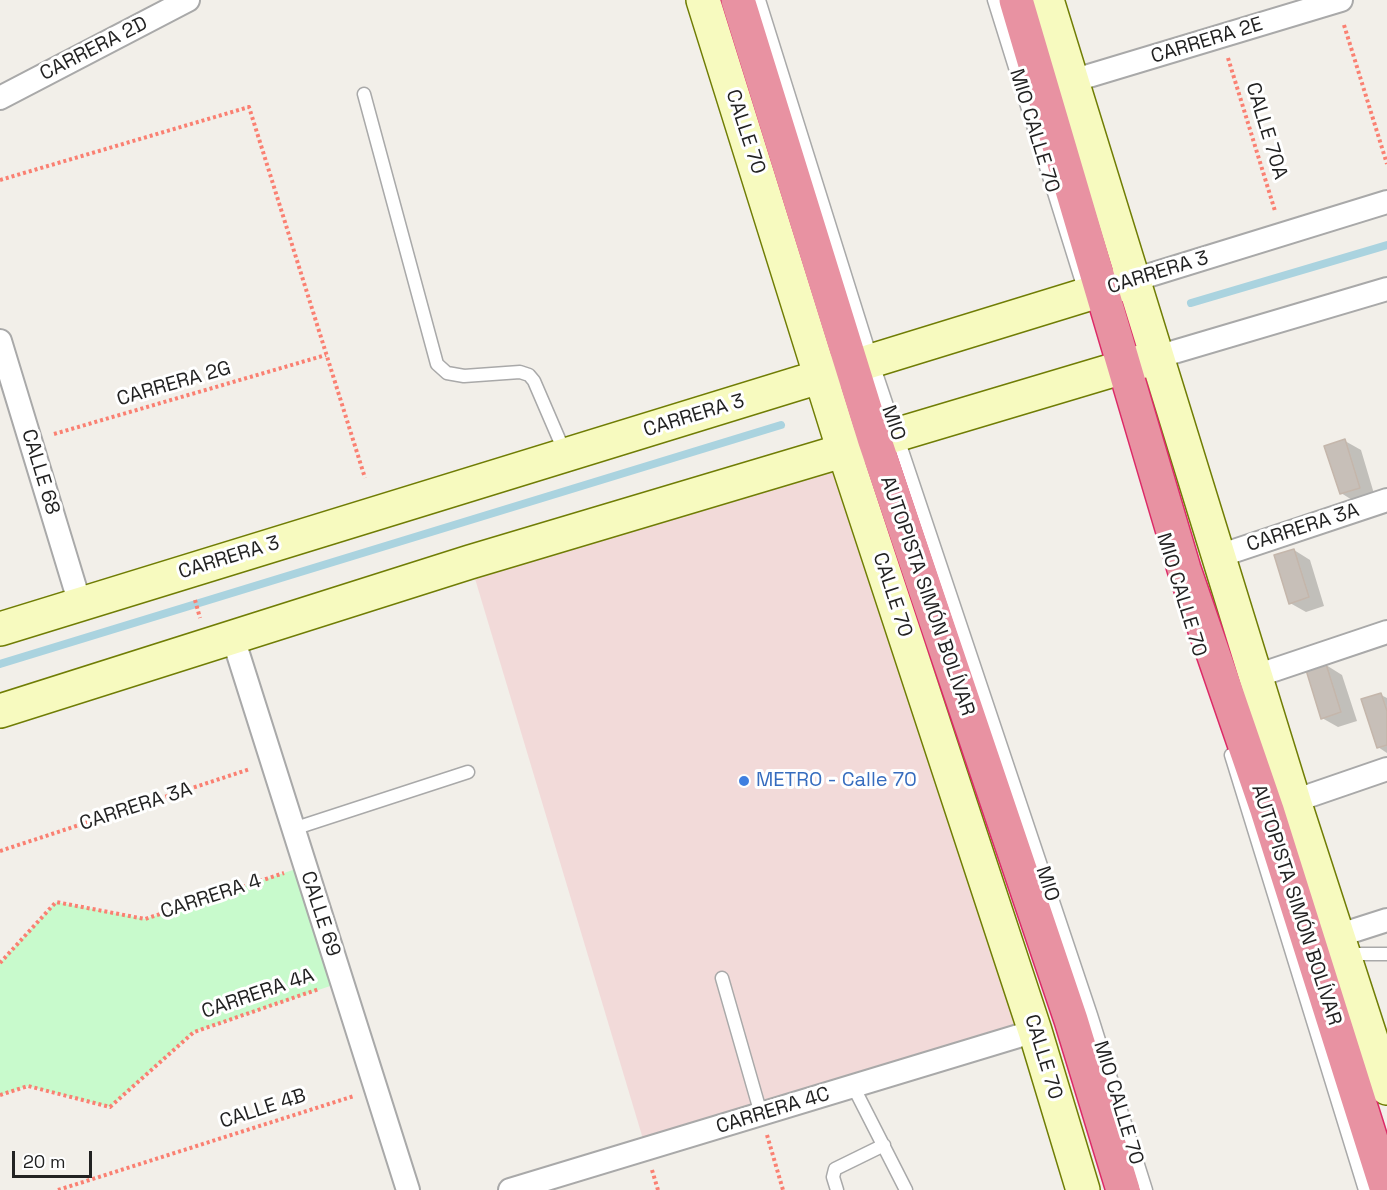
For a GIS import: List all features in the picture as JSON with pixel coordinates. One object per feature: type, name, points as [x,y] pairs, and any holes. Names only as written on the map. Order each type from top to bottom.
[{"type":"highway","name":"AUTOPISTA SIMÓN BOLÍVAR","points":[[738,0],[849,368],[886,438],[1068,1009],[1123,1190]]},
{"type":"highway","name":"AUTOPISTA SIMÓN BOLÍVAR","points":[[1016,0],[1092,297],[1114,370],[1267,810],[1387,1190]]},
{"type":"street","name":"CARRERA 2D","points":[[0,98],[188,0]]},
{"type":"street","name":"CALLE 70","points":[[703,0],[849,368],[844,451],[1035,1031],[1083,1190]]},
{"type":"street","points":[[1047,0],[1294,801],[1387,1088]]},
{"type":"street","name":"CARRERA 2E","points":[[1072,81],[1339,1]]},
{"type":"street","name":"CARRERA 3","points":[[0,629],[849,368],[1092,297],[1134,280],[1387,202]]},
{"type":"street","points":[[0,711],[470,562],[1387,289]]},
{"type":"street","name":"CALLE 68","points":[[0,341],[80,604]]},
{"type":"street","name":"CARRERA 3A","points":[[1219,556],[1387,500]]},
{"type":"street","points":[[1256,676],[1387,632]]},
{"type":"street","name":"CALLE 69","points":[[233,638],[408,1190]]},
{"type":"street","points":[[1294,801],[1387,769]]},
{"type":"street","points":[[1340,945],[1387,920]]},
{"type":"street","name":"CARRERA 4C","points":[[510,1190],[546,1185],[761,1114],[1035,1031]]},
{"type":"lane","points":[[759,0],[849,368]]},
{"type":"lane","name":"MIO CALLE 70","points":[[994,0],[1092,297]]},
{"type":"lane","points":[[364,94],[436,364],[447,373],[464,376],[520,372],[529,375],[534,381],[566,455]]},
{"type":"lane","name":"MIO","points":[[886,438],[1091,1015]]},
{"type":"lane","name":"MIO CALLE 70","points":[[1139,463],[1200,656]]},
{"type":"lane","points":[[1229,748],[1365,1190]]},
{"type":"lane","points":[[293,829],[468,772]]},
{"type":"lane","points":[[1340,945],[1387,954]]},
{"type":"lane","points":[[722,978],[761,1114]]},
{"type":"lane","name":"MIO CALLE 70","points":[[1091,1015],[1146,1190]]},
{"type":"lane","points":[[853,1086],[906,1190]]},
{"type":"lane","points":[[837,1190],[833,1177],[835,1169],[884,1145]]},
{"type":"path","points":[[1339,1],[1387,164]]},
{"type":"path","name":"CALLE 70A","points":[[1221,37],[1282,234]]},
{"type":"path","points":[[0,180],[249,107],[365,478]]},
{"type":"path","name":"CARRERA 2G","points":[[30,441],[327,355]]},
{"type":"path","points":[[195,598],[201,621]]},
{"type":"path","name":"CARRERA 3A","points":[[0,851],[272,762]]},
{"type":"path","name":"CARRERA 4","points":[[0,963],[56,902],[145,919],[305,866]]},
{"type":"path","name":"CARRERA 4A","points":[[0,1095],[28,1086],[110,1107],[194,1032],[342,982]]},
{"type":"path","name":"CALLE 4B","points":[[58,1190],[375,1089]]},
{"type":"path","points":[[761,1114],[783,1190]]},
{"type":"shaded area","name":"METRO - Calle 70","points":[[844,451],[1035,1031],[646,1149],[470,562]]},
{"type":"green space","points":[[305,866],[342,982],[194,1032],[110,1107],[28,1086],[0,1095],[0,963],[56,902],[145,919]]},
{"type":"building","points":[[1345,439],[1360,488],[1340,494],[1324,446]]},
{"type":"building","points":[[1294,549],[1309,597],[1289,604],[1274,555]]},
{"type":"building","points":[[1326,664],[1341,712],[1321,719],[1306,670]]},
{"type":"building","points":[[1381,693],[1387,711],[1387,745],[1377,748],[1361,699]]},
{"type":"waterway","points":[[1191,303],[1387,245]]},
{"type":"waterway","points":[[0,664],[781,425]]},
{"type":"place","name":"METRO - Calle 70","points":[[744,781]]}]
